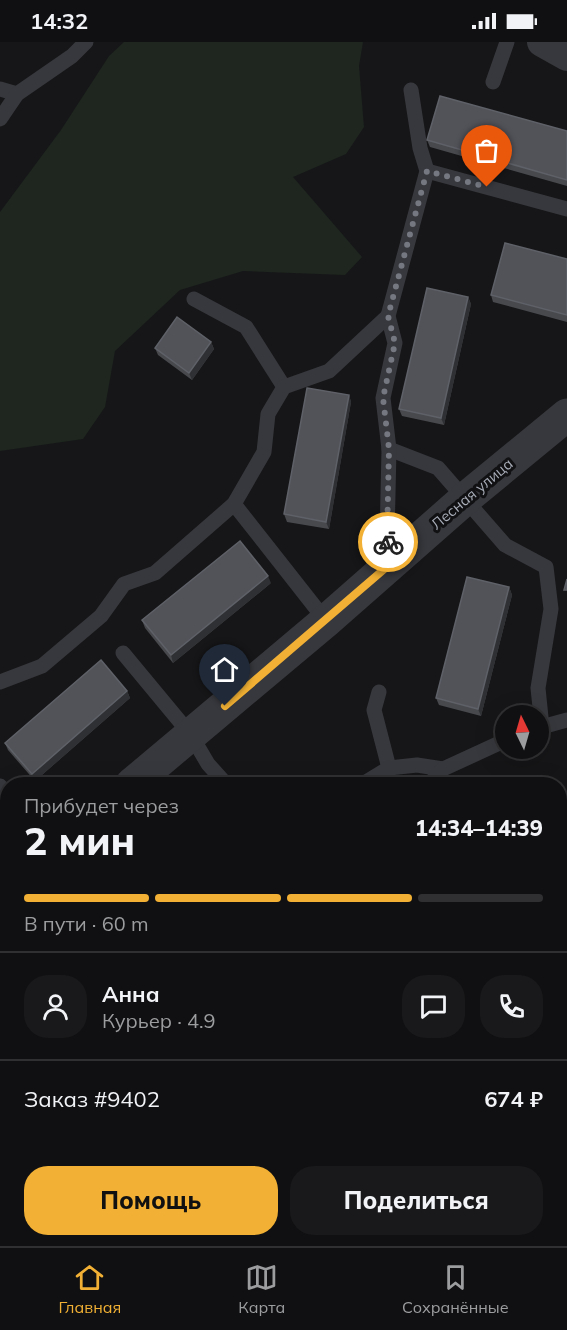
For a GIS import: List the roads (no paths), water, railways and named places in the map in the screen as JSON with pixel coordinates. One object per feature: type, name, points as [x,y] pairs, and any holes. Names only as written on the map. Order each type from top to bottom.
[{"type":"street","points":[[542,42],[567,56]]},
{"type":"street","name":"Лесная улица","points":[[140,777],[326,621],[466,498],[567,415]]},
{"type":"lane","points":[[0,118],[17,94],[72,56],[86,42]]},
{"type":"lane","points":[[494,82],[507,42]]},
{"type":"lane","points":[[0,89],[17,94]]},
{"type":"lane","points":[[396,559],[387,539],[389,449],[383,398],[395,343],[388,316],[427,171],[420,148],[411,90]]},
{"type":"lane","points":[[427,171],[567,209]]},
{"type":"lane","points":[[194,299],[246,327],[284,387]]},
{"type":"lane","points":[[0,682],[42,666],[101,616],[124,584],[155,573],[234,504],[264,452],[268,414],[284,387],[329,371],[388,316]]},
{"type":"lane","points":[[389,449],[438,468],[505,544],[546,567],[551,609],[538,688],[539,705]]},
{"type":"lane","points":[[234,504],[326,621]]},
{"type":"lane","points":[[123,654],[191,735],[208,764],[220,777]]},
{"type":"lane","points":[[379,692],[374,710],[389,768]]},
{"type":"lane","points":[[549,725],[567,720]]},
{"type":"lane","points":[[436,777],[443,769],[495,745]]},
{"type":"lane","points":[[374,777],[389,768],[417,765],[443,769]]}]
